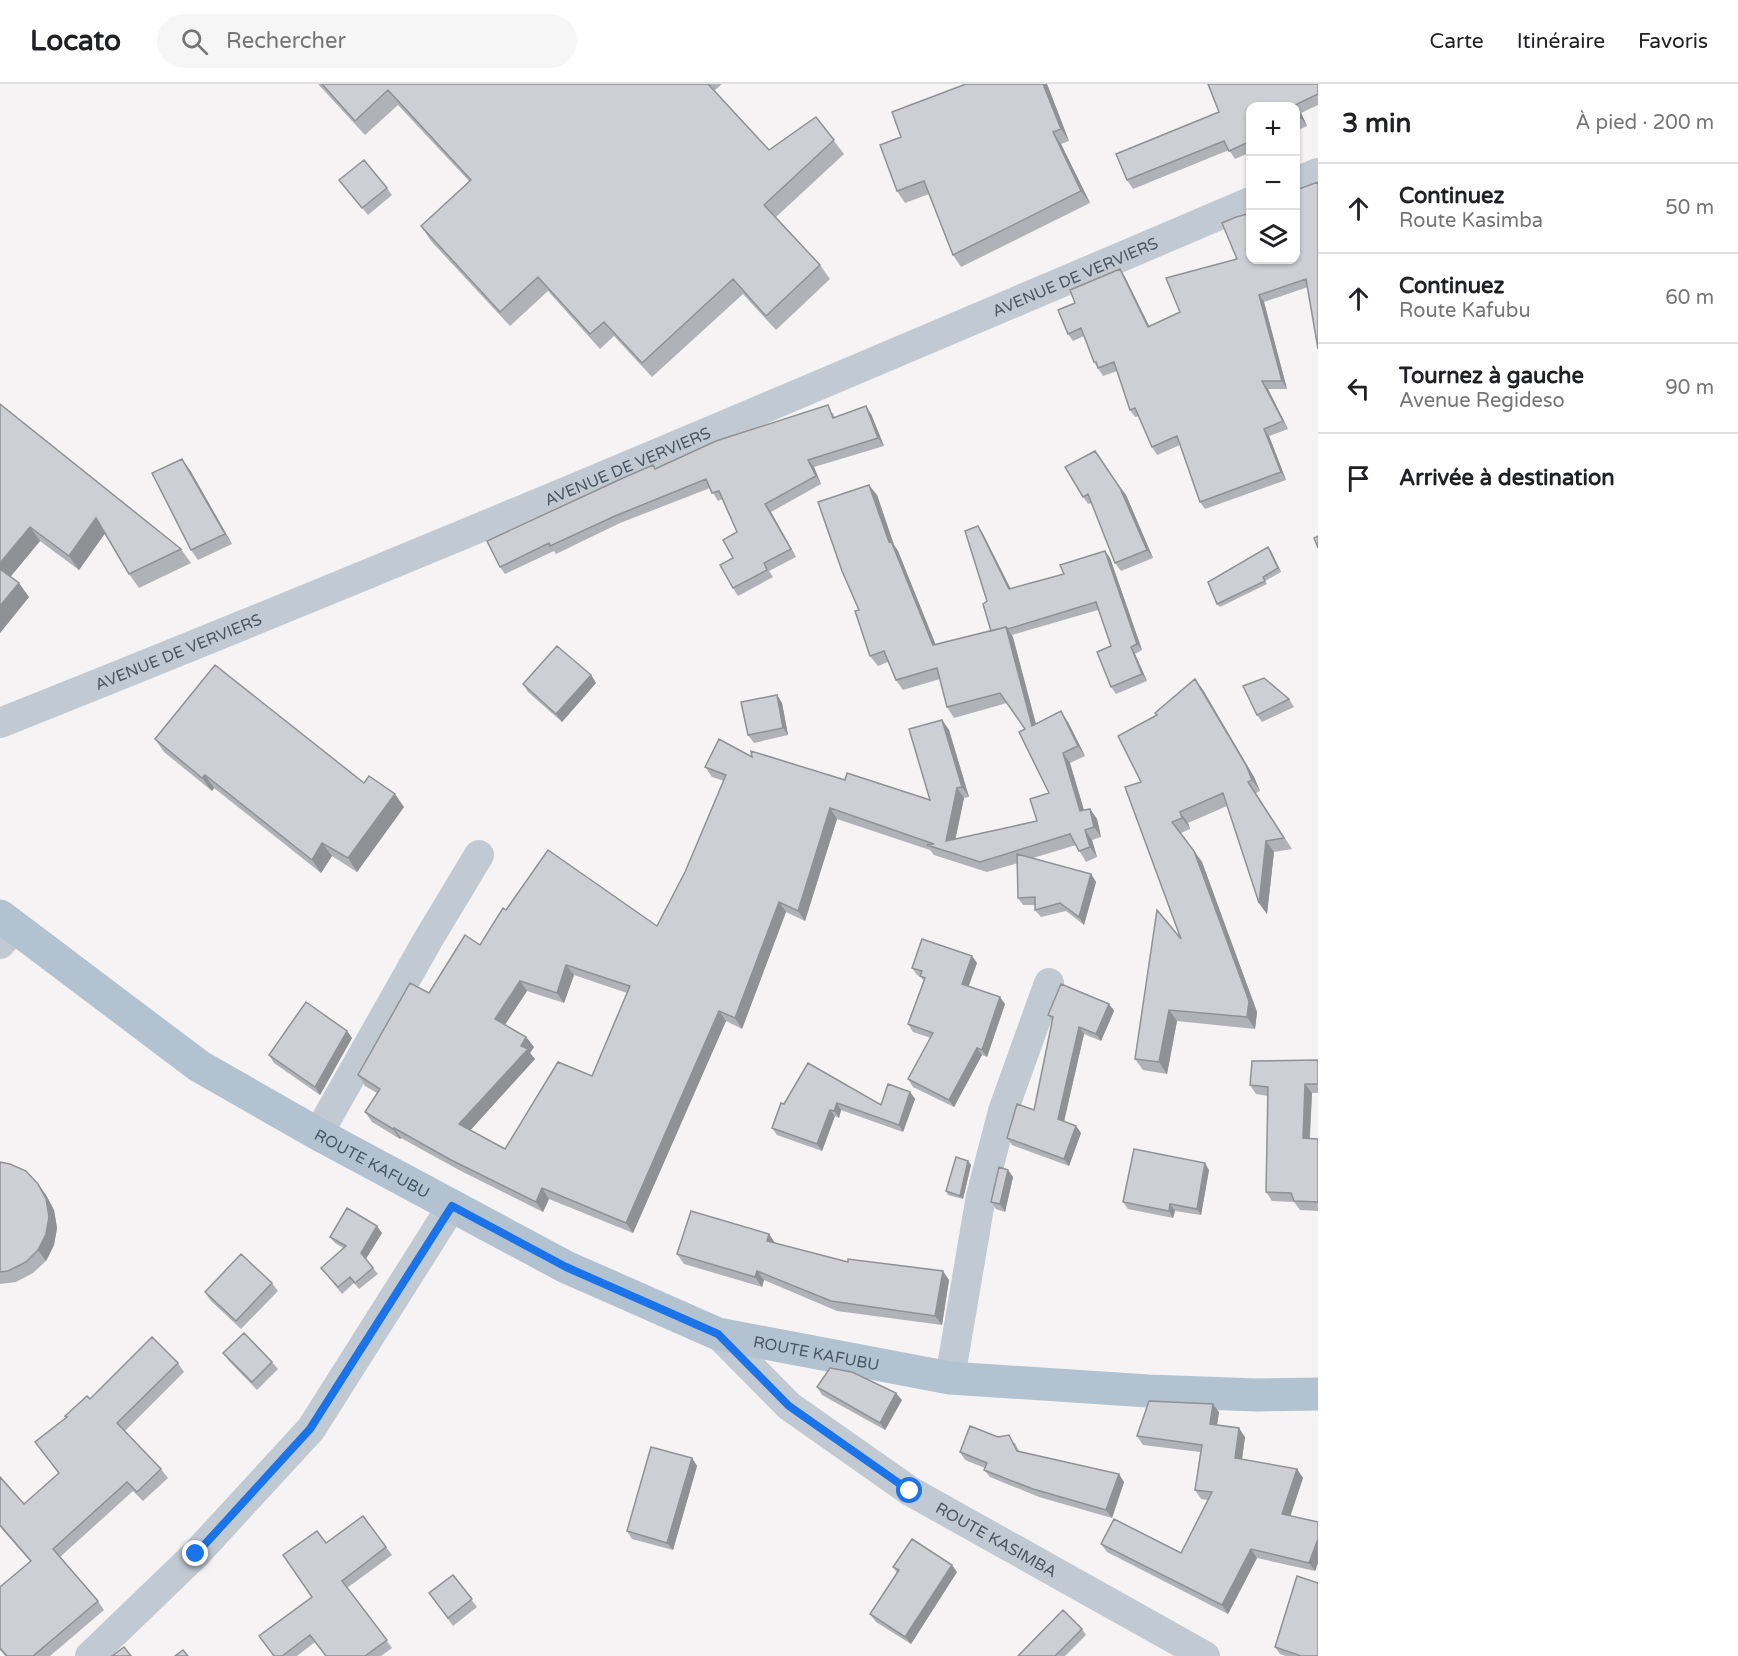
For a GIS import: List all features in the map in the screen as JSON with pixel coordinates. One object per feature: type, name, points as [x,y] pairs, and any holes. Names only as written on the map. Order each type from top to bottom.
[{"type":"main road","name":"ROUTE KAFUBU","points":[[5,929],[199,1066],[318,1134],[566,1267],[718,1334],[950,1378],[1148,1391],[1257,1395],[1318,1394]]},
{"type":"street","points":[[1300,180],[1318,173]]},
{"type":"street","name":"AVENUE DE VERVIERS","points":[[0,723],[164,658],[599,478],[1246,204]]},
{"type":"street","points":[[318,1134],[429,938],[479,855]]},
{"type":"street","points":[[950,1378],[981,1196],[1003,1111],[1049,983]]},
{"type":"street","points":[[90,1656],[196,1554],[310,1429],[452,1206]]},
{"type":"street","name":"ROUTE KASIMBA","points":[[718,1334],[789,1406],[910,1491],[1205,1656]]},
{"type":"building","points":[[322,84],[708,84],[769,150],[816,117],[834,140],[764,205],[820,265],[766,316],[733,279],[642,363],[604,322],[590,334],[538,277],[500,312],[421,226],[471,180],[388,90],[355,121]]},
{"type":"building","points":[[966,84],[1043,84],[1061,129],[1053,132],[1081,191],[953,255],[924,181],[897,191],[880,145],[901,137],[892,112]]},
{"type":"building","points":[[1208,84],[1318,84],[1318,94],[1300,103],[1246,102],[1246,143],[1229,151],[1224,141],[1127,180],[1116,154],[1219,112]]},
{"type":"building","points":[[364,160],[387,188],[362,208],[339,180]]},
{"type":"building","points":[[1318,182],[1318,349],[1306,279],[1259,295],[1282,381],[1262,381],[1283,421],[1264,429],[1281,472],[1200,502],[1177,436],[1152,447],[1135,408],[1130,410],[1114,362],[1098,368],[1081,328],[1068,334],[1058,310],[1075,303],[1070,290],[1120,269],[1148,327],[1180,312],[1166,278],[1237,259],[1222,223],[1246,214],[1246,264],[1300,264],[1300,189]]},
{"type":"building","points":[[0,404],[181,549],[129,574],[96,518],[69,556],[30,527],[0,563]]},
{"type":"building","points":[[828,405],[833,418],[866,406],[878,438],[808,460],[816,476],[765,504],[791,549],[764,563],[767,570],[733,588],[720,565],[733,558],[723,540],[737,532],[719,491],[712,493],[706,479],[615,516],[550,546],[549,543],[500,567],[487,541],[653,465],[655,469],[716,441]]},
{"type":"building","points":[[1095,451],[1120,488],[1147,550],[1115,563],[1088,494],[1083,497],[1065,467]]},
{"type":"building","points":[[182,459],[225,534],[191,550],[152,473]]},
{"type":"building","points":[[869,485],[889,542],[891,541],[933,645],[1006,627],[1032,726],[1061,711],[1078,746],[1063,753],[1080,811],[1090,809],[1094,827],[1085,830],[1090,847],[1079,851],[1070,834],[980,862],[927,845],[934,844],[830,808],[798,911],[779,902],[735,1018],[719,1011],[626,1223],[542,1188],[536,1202],[451,1160],[365,1112],[380,1089],[358,1075],[410,983],[429,993],[465,935],[480,945],[503,908],[506,910],[548,850],[657,926],[685,872],[726,775],[705,767],[719,739],[752,757],[751,751],[845,780],[847,773],[930,800],[909,729],[942,720],[962,787],[957,788],[946,841],[1037,821],[1030,799],[1049,793],[1019,732],[1025,729],[1000,693],[947,707],[937,668],[896,680],[884,651],[870,656],[855,611],[859,610],[842,571],[818,502]],"holes":[[[566,965],[630,986],[592,1076],[558,1062],[505,1149],[459,1124],[528,1049],[521,1046],[526,1037],[495,1019],[520,981],[557,993]]]},
{"type":"building","points":[[978,526],[1009,589],[1064,574],[1060,565],[1105,551],[1137,644],[1131,647],[1142,674],[1111,687],[1097,652],[1111,646],[1096,602],[1008,629],[1006,627],[991,631],[983,604],[987,601],[965,531]]},
{"type":"building","points":[[1318,536],[1318,548],[1314,538]]},
{"type":"building","points":[[1268,547],[1278,568],[1263,577],[1265,581],[1217,604],[1208,582]]},
{"type":"building","points":[[0,569],[19,583],[0,606]]},
{"type":"building","points":[[557,646],[591,675],[556,714],[523,684]]},
{"type":"building","points":[[215,665],[364,783],[369,776],[395,794],[348,858],[322,843],[312,860],[205,775],[202,778],[155,739]]},
{"type":"building","points":[[1264,678],[1289,699],[1257,715],[1243,686]]},
{"type":"building","points":[[1195,679],[1246,765],[1252,780],[1248,782],[1284,838],[1266,841],[1259,903],[1223,793],[1180,812],[1182,818],[1172,822],[1194,851],[1249,1001],[1247,1017],[1169,1010],[1159,1062],[1135,1059],[1157,910],[1181,939],[1125,787],[1141,782],[1118,736],[1157,715],[1155,713]]},
{"type":"building","points":[[777,695],[783,728],[748,735],[741,702]]},
{"type":"building","points":[[1017,854],[1091,874],[1079,917],[1060,903],[1035,910],[1035,897],[1018,898]]},
{"type":"building","points":[[922,939],[972,956],[962,984],[1000,997],[982,1050],[977,1048],[949,1100],[908,1079],[933,1033],[908,1024],[925,978],[920,976],[922,971],[912,968]]},
{"type":"building","points":[[1061,984],[1109,1004],[1096,1034],[1079,1027],[1058,1119],[1076,1126],[1064,1159],[1007,1138],[1017,1104],[1034,1110],[1053,1017],[1048,1015]]},
{"type":"building","points":[[306,1002],[347,1031],[315,1087],[269,1055]]},
{"type":"building","points":[[1318,1060],[1318,1084],[1305,1084],[1303,1138],[1318,1139],[1318,1202],[1294,1201],[1291,1193],[1266,1192],[1268,1087],[1250,1085],[1252,1061]]},
{"type":"building","points":[[808,1063],[881,1105],[888,1084],[910,1092],[899,1125],[837,1103],[834,1111],[830,1110],[817,1144],[772,1128],[781,1103],[784,1104]]},
{"type":"building","points":[[1134,1149],[1205,1163],[1197,1209],[1170,1204],[1169,1211],[1123,1202]]},
{"type":"building","points":[[956,1157],[968,1161],[960,1196],[946,1191]]},
{"type":"building","points":[[0,1162],[26,1171],[38,1184],[46,1199],[49,1217],[46,1234],[38,1250],[26,1262],[8,1271],[0,1272]]},
{"type":"building","points":[[999,1167],[1008,1170],[1000,1204],[991,1202]]},
{"type":"building","points":[[347,1208],[377,1226],[361,1253],[373,1268],[355,1283],[350,1277],[338,1287],[321,1268],[346,1246],[330,1237]]},
{"type":"building","points":[[691,1211],[769,1234],[767,1241],[848,1262],[848,1259],[943,1271],[935,1316],[831,1301],[757,1271],[755,1277],[677,1254]]},
{"type":"building","points":[[241,1254],[272,1283],[236,1321],[205,1292]]},
{"type":"building","points":[[244,1333],[272,1362],[252,1382],[223,1353]]},
{"type":"building","points":[[152,1337],[178,1363],[117,1423],[161,1469],[137,1492],[127,1482],[53,1549],[98,1601],[33,1656],[7,1656],[0,1648],[0,1587],[31,1561],[0,1525],[0,1477],[24,1504],[59,1473],[35,1442],[67,1417],[65,1416],[87,1396],[90,1399]]},
{"type":"building","points":[[830,1368],[852,1372],[896,1393],[880,1423],[817,1387]]},
{"type":"building","points":[[1149,1401],[1213,1404],[1210,1424],[1239,1428],[1235,1458],[1297,1469],[1282,1514],[1318,1522],[1318,1539],[1309,1563],[1251,1549],[1222,1605],[1101,1544],[1114,1519],[1181,1553],[1212,1492],[1195,1490],[1202,1445],[1137,1436]]},
{"type":"building","points":[[970,1426],[998,1437],[1009,1435],[1017,1451],[1119,1474],[1106,1510],[1033,1489],[984,1470],[987,1463],[960,1452]]},
{"type":"building","points":[[651,1447],[692,1458],[667,1543],[627,1531]]},
{"type":"building","points":[[363,1516],[386,1547],[342,1581],[387,1640],[365,1656],[326,1656],[310,1635],[282,1656],[274,1656],[259,1636],[312,1597],[283,1555],[317,1531],[326,1543]]},
{"type":"building","points":[[912,1539],[952,1565],[905,1637],[870,1614],[899,1570],[893,1567]]},
{"type":"building","points":[[453,1575],[472,1599],[448,1618],[429,1593]]},
{"type":"building","points":[[1297,1576],[1318,1583],[1318,1656],[1301,1656],[1275,1647]]},
{"type":"building","points":[[1063,1610],[1082,1629],[1055,1656],[1018,1656]]},
{"type":"building","points":[[124,1647],[131,1656],[112,1656]]},
{"type":"building","points":[[183,1650],[188,1656],[175,1656]]},
{"type":"route","points":[[196,1554],[310,1429],[452,1206],[566,1267],[718,1334],[789,1406],[910,1491]]}]
